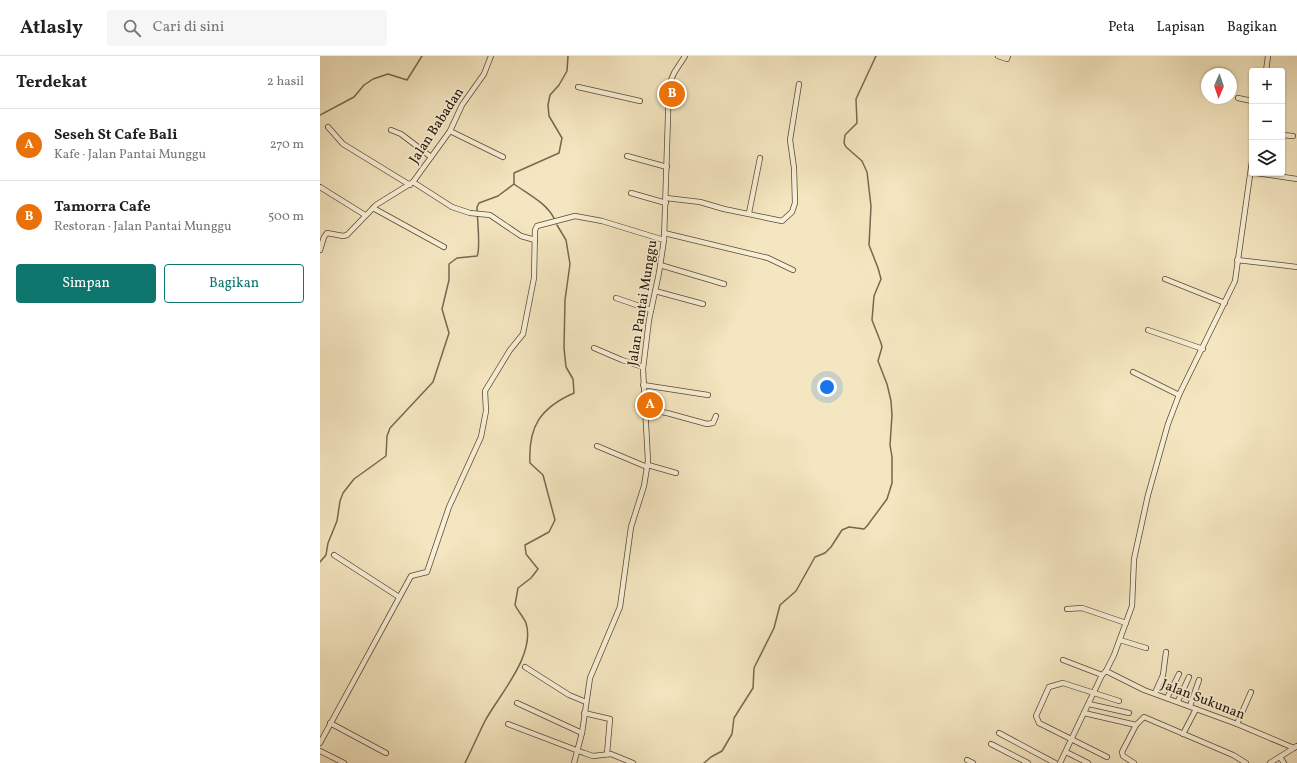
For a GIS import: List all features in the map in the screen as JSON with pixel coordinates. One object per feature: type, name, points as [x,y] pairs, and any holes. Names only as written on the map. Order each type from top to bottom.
[{"type":"street","name":"Jalan Babadan","points":[[320,250],[324,237],[328,233],[343,236],[347,235],[373,208],[387,197],[411,183],[450,131],[462,105],[484,74],[491,56]]},
{"type":"street","name":"Jalan Pantai Munggu","points":[[574,763],[582,733],[590,678],[596,659],[615,622],[620,607],[631,527],[648,466],[649,443],[643,385],[643,367],[651,310],[664,240],[669,85],[685,56]]},
{"type":"street","points":[[998,56],[1007,59],[1008,56]]},
{"type":"street","points":[[1266,68],[1268,56]]},
{"type":"street","points":[[631,193],[666,200],[700,202],[724,209],[749,213],[780,221],[792,212],[794,207],[794,168],[790,140],[799,84]]},
{"type":"street","points":[[578,87],[640,101]]},
{"type":"street","points":[[1238,98],[1249,100]]},
{"type":"street","points":[[328,127],[343,144],[452,206],[470,213],[490,215],[521,236],[535,240]]},
{"type":"street","points":[[391,130],[401,134],[431,157]]},
{"type":"street","points":[[450,131],[503,157]]},
{"type":"street","points":[[1285,135],[1293,136]]},
{"type":"street","points":[[627,156],[667,166]]},
{"type":"street","points":[[749,213],[760,158]]},
{"type":"street","points":[[1060,763],[1073,739],[1102,676],[1106,671],[1120,640],[1132,606],[1134,559],[1148,495],[1168,424],[1179,395],[1203,349],[1234,282],[1250,176]]},
{"type":"street","points":[[1276,176],[1297,179]]},
{"type":"street","points":[[320,187],[365,215]]},
{"type":"street","points":[[373,208],[444,247]]},
{"type":"street","points":[[320,743],[412,575],[427,572],[449,507],[481,437],[486,411],[485,391],[510,350],[523,334],[534,278],[537,226],[575,216],[602,221],[664,240]]},
{"type":"street","points":[[664,233],[768,258],[793,270]]},
{"type":"street","points":[[1237,260],[1297,267]]},
{"type":"street","points":[[660,265],[724,284]]},
{"type":"street","points":[[1165,279],[1224,303]]},
{"type":"street","points":[[655,291],[703,304]]},
{"type":"street","points":[[616,298],[651,310]]},
{"type":"street","points":[[1148,330],[1203,349]]},
{"type":"street","points":[[594,348],[643,367]]},
{"type":"street","points":[[1133,372],[1179,395]]},
{"type":"street","points":[[643,385],[708,396]]},
{"type":"street","points":[[645,409],[667,412],[707,424],[712,422],[716,416]]},
{"type":"street","points":[[597,446],[648,466],[676,473]]},
{"type":"street","points":[[334,555],[399,597]]},
{"type":"street","points":[[1067,609],[1082,608],[1126,623]]},
{"type":"street","points":[[1120,640],[1146,648]]},
{"type":"street","points":[[1154,693],[1163,675],[1166,652]]},
{"type":"street","points":[[1063,660],[1102,676]]},
{"type":"street","points":[[525,667],[569,695],[586,702]]},
{"type":"street","name":"Jalan Sukunan","points":[[1106,671],[1154,693],[1295,747]]},
{"type":"street","points":[[1167,698],[1179,674]]},
{"type":"street","points":[[1178,701],[1189,677]]},
{"type":"street","points":[[1190,706],[1199,680]]},
{"type":"street","points":[[1107,757],[1037,721],[1036,716],[1049,687],[1063,683],[1119,701]]},
{"type":"street","points":[[1237,724],[1251,692]]},
{"type":"street","points":[[517,703],[582,733]]},
{"type":"street","points":[[1089,704],[1129,713]]},
{"type":"street","points":[[1184,734],[1196,709]]},
{"type":"street","points":[[584,714],[610,719],[607,754]]},
{"type":"street","points":[[1084,714],[1136,725]]},
{"type":"street","points":[[1134,763],[1123,756],[1122,752],[1136,725],[1144,717],[1234,755],[1246,763]]},
{"type":"street","points":[[330,723],[386,753]]},
{"type":"street","points":[[508,724],[593,756],[607,754],[632,763]]},
{"type":"street","points":[[999,733],[1055,763]]},
{"type":"street","points":[[991,744],[1028,763]]},
{"type":"street","points":[[1270,763],[1295,747]]},
{"type":"street","points":[[320,751],[344,763]]},
{"type":"street","points":[[1066,752],[1088,763]]},
{"type":"street","points":[[1280,757],[1284,763]]},
{"type":"street","points":[[967,760],[973,763]]},
{"type":"waterway","points":[[320,115],[354,97],[364,85],[373,79],[388,74],[407,80],[422,56]]},
{"type":"waterway","points":[[555,220],[552,214],[542,204],[514,184],[514,173],[559,153],[562,138],[549,116],[548,105],[550,95],[559,85],[567,71],[568,56]]},
{"type":"waterway","points":[[704,763],[722,751],[732,734],[734,718],[753,688],[754,668],[774,628],[780,605],[796,591],[815,557],[825,553],[831,547],[842,530],[849,527],[864,529],[867,526],[887,499],[892,483],[892,457],[890,445],[892,415],[891,401],[887,384],[878,361],[882,347],[872,320],[874,296],[881,279],[869,245],[871,206],[867,172],[862,161],[846,147],[844,143],[845,135],[857,123],[856,99],[876,56]]},
{"type":"waterway","points":[[320,562],[326,555],[328,543],[337,521],[340,501],[343,493],[354,479],[386,456],[387,436],[390,428],[433,382],[449,333],[442,309],[449,280],[449,264],[457,258],[477,256],[479,240],[477,207],[479,203],[498,196],[514,184]]},
{"type":"waterway","points":[[465,763],[485,721],[514,674],[526,648],[528,635],[526,623],[515,605],[518,588],[531,578],[538,569],[526,554],[525,545],[549,532],[555,520],[543,475],[530,463],[530,450],[531,439],[538,420],[552,405],[574,393],[573,379],[566,367],[564,348],[565,300],[570,264],[566,240],[557,225]]},
{"type":"place","name":"Tamorra Cafe","points":[[672,94]]},
{"type":"place","name":"Seseh St Cafe Bali","points":[[650,405]]}]
